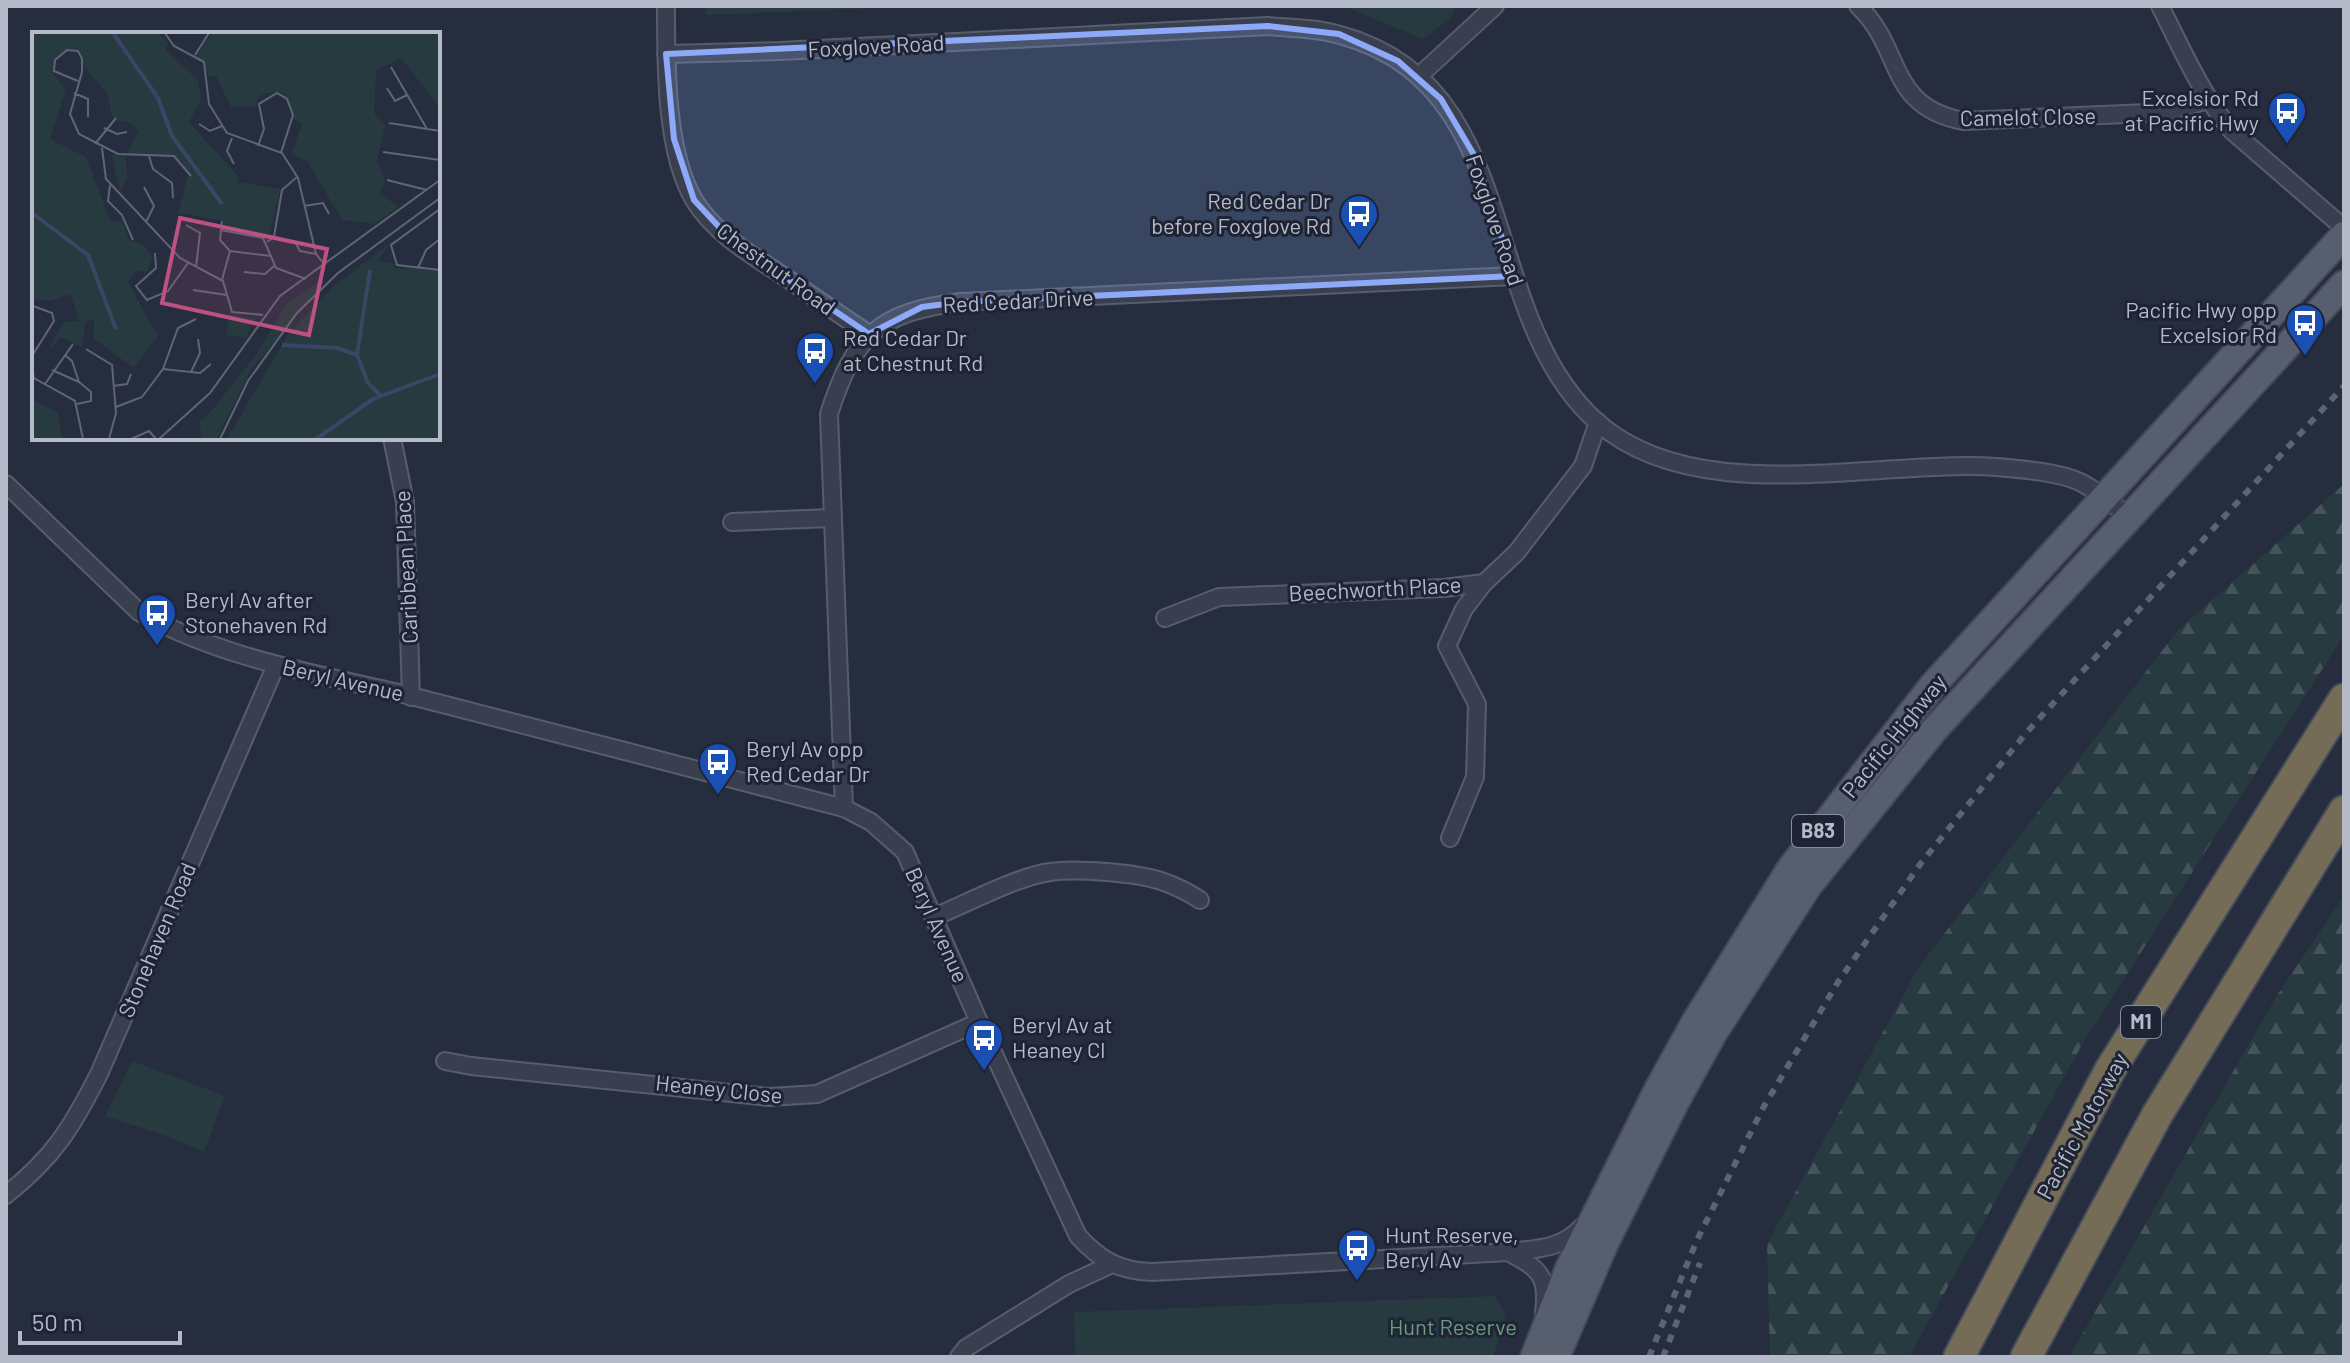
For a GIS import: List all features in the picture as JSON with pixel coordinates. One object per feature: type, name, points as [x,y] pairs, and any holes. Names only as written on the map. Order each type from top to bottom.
[{"type":"highway","name":"Pacific Motorway","points":[[1959,1357],[2110,1070],[2344,699]]},
{"type":"highway","points":[[2026,1357],[2157,1115],[2344,811]]},
{"type":"main road","name":"Pacific Highway","points":[[1544,1351],[1597,1210],[1695,1022],[1790,869],[1933,685],[2344,235]]},
{"type":"main road","name":"Pacific Highway","points":[[1544,1351],[1605,1243],[1713,1034],[1809,885],[1934,730],[2344,284]]},
{"type":"street","name":"Chestnut Road","points":[[666,6],[666,54],[674,139],[681,171],[694,200],[734,243],[869,334]]},
{"type":"street","points":[[1419,76],[1495,6]]},
{"type":"street","name":"Camelot Close","points":[[1858,6],[1873,25],[1908,91],[1919,104],[1948,118],[1963,121],[2148,113],[2208,100]]},
{"type":"street","points":[[2160,6],[2208,100],[2232,131],[2344,228]]},
{"type":"street","name":"Foxglove Road","points":[[666,54],[1268,26],[1339,34],[1366,43],[1419,76],[1441,99],[1477,160],[1535,333],[1563,383],[1598,422],[1636,448],[1686,467],[1721,473],[1980,466],[2019,469],[2078,481],[2129,517]]},
{"type":"street","name":"Red Cedar Drive","points":[[844,808],[829,414],[845,370],[869,334],[922,307],[961,302],[1514,276]]},
{"type":"street","name":"Beechworth Place","points":[[1165,618],[1219,597],[1444,588],[1484,583],[1516,553],[1583,466],[1598,422]]},
{"type":"street","name":"Caribbean Place","points":[[392,440],[405,502],[411,697]]},
{"type":"street","name":"Beryl Avenue","points":[[6,484],[139,612],[166,627],[276,665],[844,808],[871,822],[905,852],[1078,1236],[1093,1253],[1110,1265]]},
{"type":"street","points":[[732,522],[831,518]]},
{"type":"street","points":[[1450,838],[1475,777],[1477,704],[1447,646],[1464,609],[1484,583]]},
{"type":"street","name":"Stonehaven Road","points":[[6,1195],[36,1172],[56,1148],[93,1087],[276,665]]},
{"type":"street","points":[[934,917],[1049,872],[1076,871],[1157,879],[1181,888],[1200,900]]},
{"type":"street","name":"Heaney Close","points":[[445,1061],[769,1097],[794,1097],[817,1094],[979,1022]]},
{"type":"street","points":[[959,1357],[966,1348],[1069,1284],[1110,1265],[1131,1271],[1152,1272],[1539,1249],[1571,1240],[1597,1210]]},
{"type":"street","points":[[1508,1252],[1543,1276],[1546,1297],[1544,1351]]},
{"type":"highlighted area","points":[[1268,26],[1339,34],[1398,61],[1441,99],[1477,160],[1514,276],[961,302],[922,307],[869,334],[734,243],[694,200],[674,139],[666,54]]},
{"type":"green space","points":[[705,6],[927,6],[706,15]]},
{"type":"green space","points":[[1343,6],[1455,6],[1451,18],[1423,39]]},
{"type":"green space","points":[[2344,484],[2344,635],[2083,1043],[1909,1357],[1770,1357],[1767,1244],[1918,968],[2178,630]]},
{"type":"green space","points":[[2344,896],[2344,1357],[2069,1357],[2276,997]]},
{"type":"green space","points":[[132,1061],[225,1096],[204,1152],[105,1116]]},
{"type":"green space","name":"Hunt Reserve","points":[[1495,1296],[1506,1316],[1493,1357],[1075,1357],[1074,1312]]},
{"type":"railway","points":[[1649,1357],[1697,1240],[1763,1108],[1838,982],[1921,863],[2026,733],[2344,386]]},
{"type":"railway","points":[[1663,1357],[1700,1263]]},
{"type":"place","name":"Excelsior Rd at Pacific Hwy","points":[[2287,145]]},
{"type":"place","name":"Red Cedar Dr before Foxglove Rd","points":[[1359,248]]},
{"type":"place","name":"Pacific Hwy opp Excelsior Rd","points":[[2305,357]]},
{"type":"place","name":"Red Cedar Dr at Chestnut Rd","points":[[815,385]]},
{"type":"place","name":"Beryl Av after Stonehaven Rd","points":[[157,647]]},
{"type":"place","name":"Beryl Av opp Red Cedar Dr","points":[[718,796]]},
{"type":"place","name":"Beryl Av at Heaney Cl","points":[[984,1072]]},
{"type":"place","name":"Hunt Reserve, Beryl Av","points":[[1357,1282]]}]
